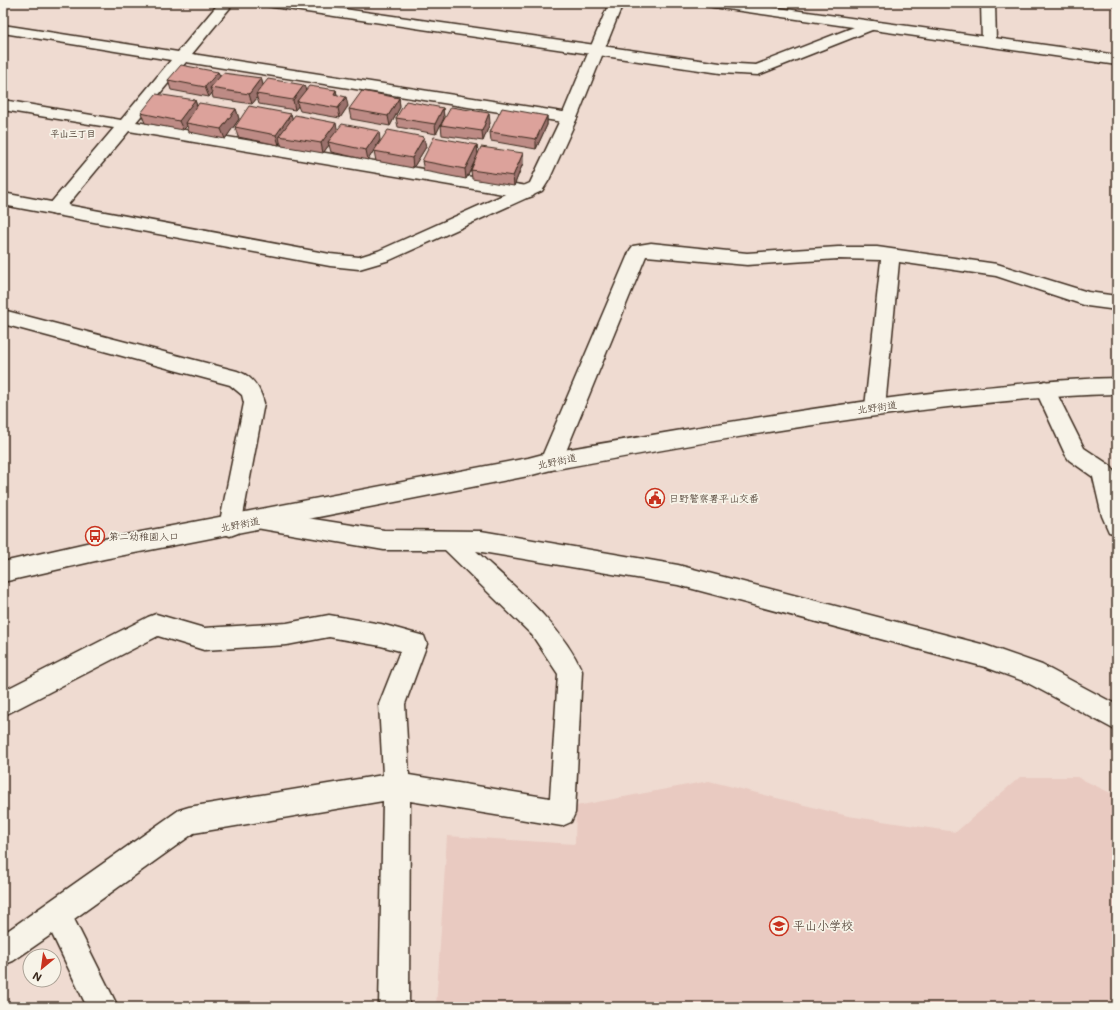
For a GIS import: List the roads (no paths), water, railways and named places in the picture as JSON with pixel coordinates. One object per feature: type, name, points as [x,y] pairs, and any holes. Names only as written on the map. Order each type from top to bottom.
[{"type":"street","points":[[55,209],[227,3]]},
{"type":"street","points":[[273,3],[720,68],[758,70],[872,25]]},
{"type":"street","points":[[3,199],[330,260],[359,263],[384,256],[536,187],[541,180],[569,118],[616,3]]},
{"type":"street","points":[[713,3],[1117,60]]},
{"type":"street","points":[[988,3],[989,42]]},
{"type":"street","points":[[3,30],[569,118]]},
{"type":"street","points":[[3,105],[527,192]]},
{"type":"street","points":[[551,461],[639,250],[651,249],[747,259],[838,253],[877,253],[997,270],[1087,299],[1117,302]]},
{"type":"street","points":[[875,407],[891,255]]},
{"type":"street","points":[[3,317],[237,379],[251,391],[254,403],[230,526]]},
{"type":"street","name":"北野街道","points":[[3,572],[104,550],[528,468],[551,461],[714,432],[875,407],[1045,389],[1083,386],[1117,386]]},
{"type":"street","points":[[1045,389],[1076,454],[1103,472],[1113,516],[1117,525]]},
{"type":"street","points":[[262,520],[384,540],[482,542],[678,575],[922,638],[984,656],[1033,673],[1078,696],[1117,719]]},
{"type":"street","points":[[3,950],[57,914],[188,820],[397,786],[562,813],[570,671],[540,627],[450,541]]},
{"type":"street","points":[[3,704],[156,625],[204,639],[287,634],[329,626],[381,635],[415,644],[392,704],[397,786],[394,1007]]},
{"type":"street","points":[[57,914],[103,1007]]},
{"type":"place","name":"日野警察署平山交番","points":[[655,498]]},
{"type":"place","name":"第二幼稚園入口","points":[[95,536]]},
{"type":"place","name":"平山小学校","points":[[779,926]]},
{"type":"district","name":"平山三丁目","points":[[73,134]]}]
